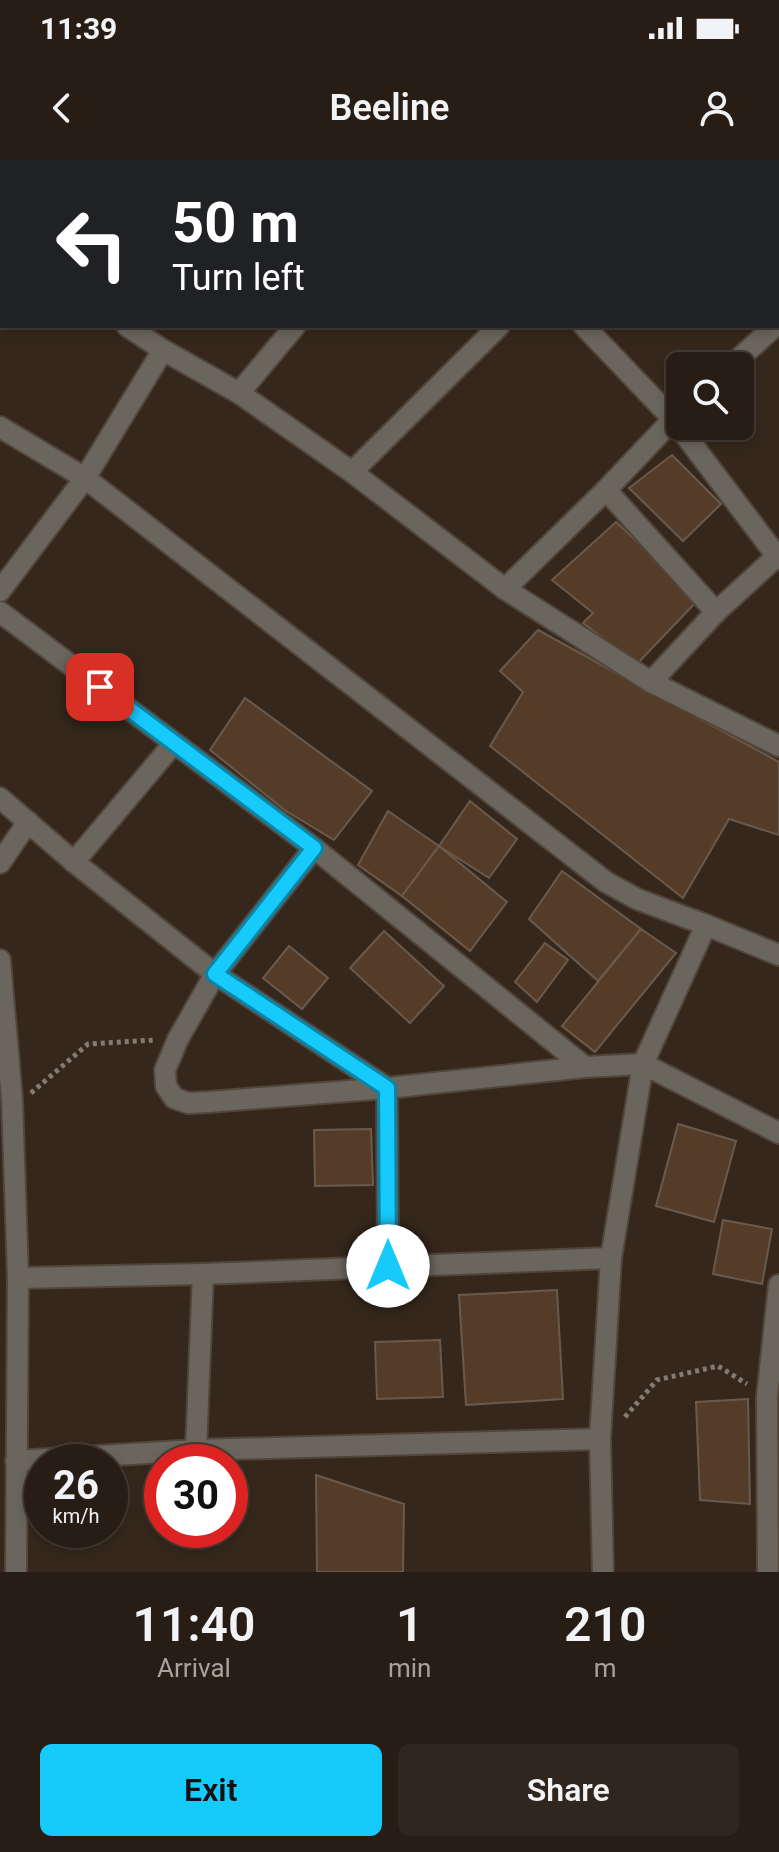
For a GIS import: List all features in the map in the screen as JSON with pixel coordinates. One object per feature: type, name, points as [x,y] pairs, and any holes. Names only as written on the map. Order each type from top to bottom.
[{"type":"street","points":[[130,328],[239,393],[352,472],[505,589],[651,682],[779,746]]},
{"type":"street","points":[[239,393],[293,328]]},
{"type":"street","points":[[352,472],[497,328]]},
{"type":"street","points":[[586,328],[666,406]]},
{"type":"street","points":[[746,352],[773,328]]},
{"type":"street","points":[[0,591],[85,478],[163,350]]},
{"type":"street","points":[[0,427],[85,478],[606,882],[637,899],[779,955]]},
{"type":"street","points":[[505,589],[666,427]]},
{"type":"street","points":[[651,682],[716,612],[778,558],[693,440]]},
{"type":"street","points":[[606,490],[716,612]]},
{"type":"street","points":[[0,612],[314,848],[585,1067]]},
{"type":"street","points":[[74,862],[174,743]]},
{"type":"street","points":[[0,798],[74,862],[215,974],[387,1088]]},
{"type":"street","points":[[0,863],[28,822]]},
{"type":"street","points":[[314,848],[215,974],[178,1039],[165,1070],[166,1086],[174,1098],[188,1103],[643,1064],[779,1133]]},
{"type":"street","points":[[603,1572],[600,1439],[611,1258],[643,1064],[706,925]]},
{"type":"street","points":[[0,960],[18,1278],[16,1572]]},
{"type":"street","points":[[387,1088],[388,1266]]},
{"type":"street","points":[[18,1278],[611,1258]]},
{"type":"street","points":[[196,1444],[203,1274]]},
{"type":"street","points":[[768,1572],[767,1397],[779,1285]]},
{"type":"street","points":[[248,1449],[600,1439]]},
{"type":"street","points":[[16,1461],[144,1453]]},
{"type":"path","points":[[8,1102],[88,1044],[178,1039]]},
{"type":"path","points":[[618,1424],[657,1380],[718,1366],[767,1397]]},
{"type":"building","points":[[672,455],[721,504],[683,541],[629,488]]},
{"type":"building","points":[[616,522],[699,599],[637,664],[583,623],[593,613],[552,580]]},
{"type":"building","points":[[538,630],[779,762],[779,835],[729,819],[683,898],[490,746],[523,692],[500,671]]},
{"type":"building","points":[[245,698],[372,791],[334,840],[286,811],[210,750]]},
{"type":"building","points":[[470,801],[517,839],[489,878],[439,846]]},
{"type":"building","points":[[388,811],[439,846],[402,896],[358,865]]},
{"type":"building","points":[[439,846],[507,902],[470,951],[402,896]]},
{"type":"building","points":[[562,871],[641,929],[598,981],[529,919]]},
{"type":"building","points":[[641,929],[676,953],[595,1052],[562,1026]]},
{"type":"building","points":[[384,931],[444,986],[410,1023],[350,968]]},
{"type":"building","points":[[545,943],[568,960],[537,1002],[515,982]]},
{"type":"building","points":[[289,946],[328,978],[302,1009],[263,978]]},
{"type":"building","points":[[678,1124],[736,1141],[714,1222],[656,1206]]},
{"type":"building","points":[[371,1129],[373,1185],[315,1186],[314,1130]]},
{"type":"building","points":[[723,1220],[772,1229],[762,1284],[713,1274]]},
{"type":"building","points":[[557,1290],[563,1399],[466,1405],[459,1295]]},
{"type":"building","points":[[440,1340],[443,1397],[377,1399],[375,1342]]},
{"type":"building","points":[[748,1399],[750,1504],[700,1500],[696,1402]]},
{"type":"building","points":[[316,1475],[404,1504],[403,1572],[317,1572]]},
{"type":"route","points":[[100,687],[314,848],[215,974],[387,1088],[388,1266]]}]
